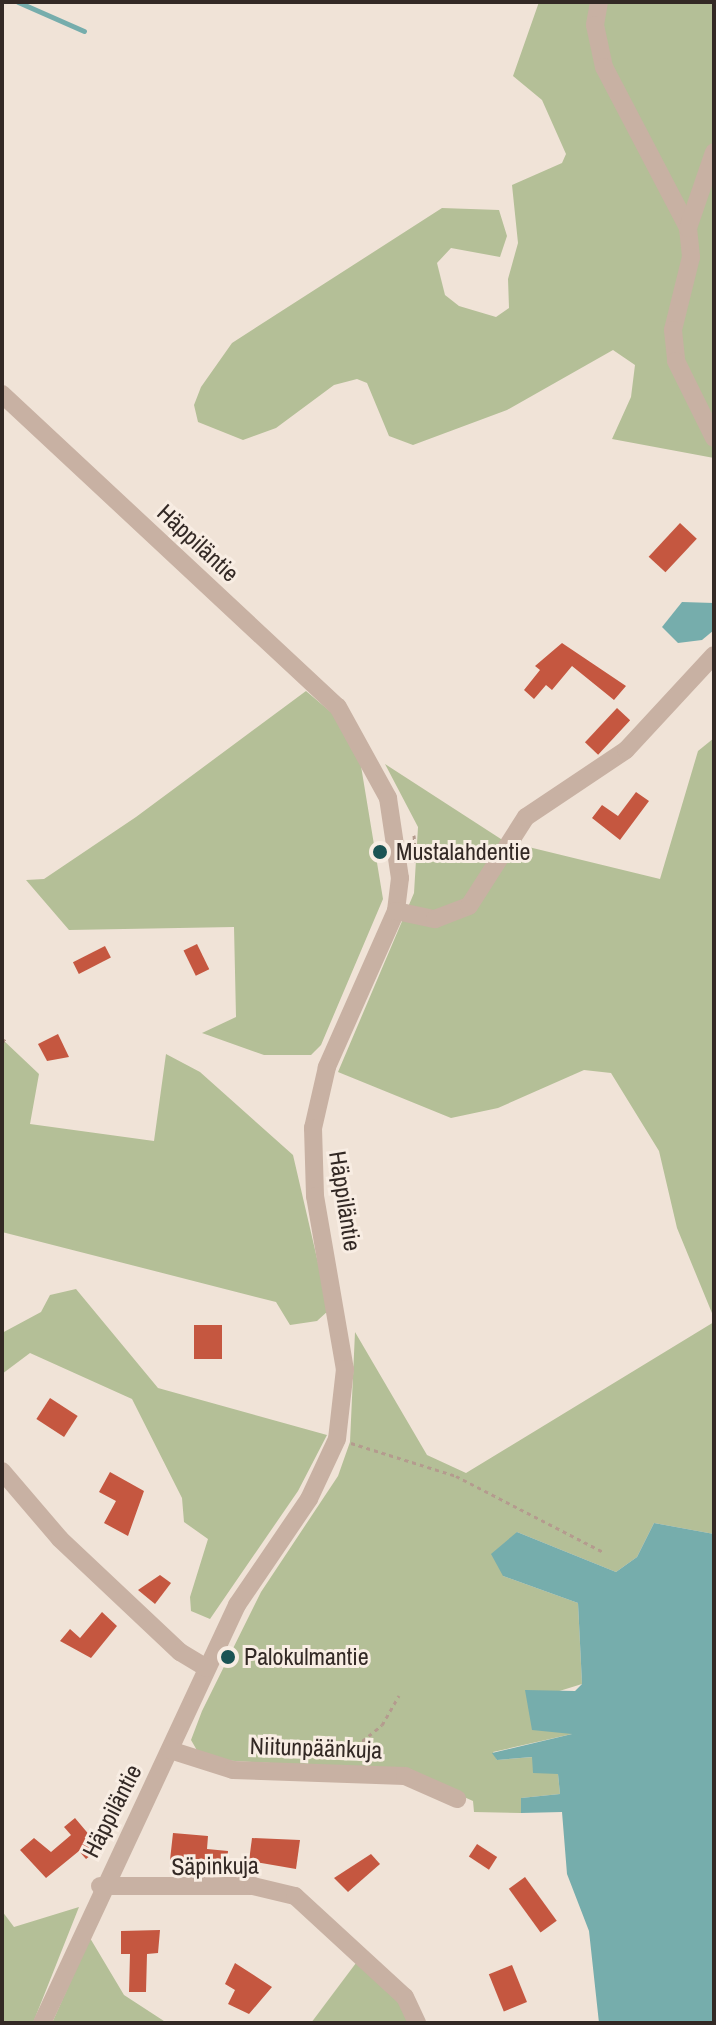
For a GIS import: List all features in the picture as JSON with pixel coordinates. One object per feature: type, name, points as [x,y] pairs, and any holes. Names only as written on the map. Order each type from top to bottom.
[{"type":"street","points":[[599,2],[595,25],[604,67],[688,228],[691,257],[673,330],[676,361],[714,438]]},
{"type":"street","points":[[688,228],[714,152]]},
{"type":"street","name":"Häppiläntie","points":[[2,394],[338,707],[388,798],[400,878],[396,911],[327,1067],[313,1128],[315,1196],[345,1369],[337,1439],[326,1470],[249,1585],[207,1668],[170,1750],[100,1886],[42,2023]]},
{"type":"street","points":[[2,420],[17,408]]},
{"type":"street","points":[[396,911],[435,919],[469,906],[526,817],[626,750],[714,655]]},
{"type":"street","points":[[2,1471],[60,1539],[180,1652],[207,1668]]},
{"type":"street","name":"Niitunpäänkuja","points":[[170,1750],[233,1770],[405,1776],[457,1799]]},
{"type":"street","name":"Säpinkuja","points":[[100,1886],[253,1886],[295,1896],[405,1997],[417,2023]]},
{"type":"path","points":[[2,1039],[7,1042]]},
{"type":"path","points":[[337,1439],[456,1476],[603,1552]]},
{"type":"path","points":[[265,1753],[350,1751],[382,1725],[399,1696]]},
{"type":"green space","points":[[539,2],[714,2],[714,458],[612,439],[631,397],[635,365],[613,350],[507,410],[413,445],[389,436],[367,383],[357,379],[334,385],[276,428],[243,440],[198,422],[194,405],[201,387],[232,343],[442,208],[499,210],[507,236],[500,257],[451,248],[437,263],[445,295],[459,306],[496,317],[509,308],[508,279],[518,243],[512,185],[562,163],[566,154],[542,100],[513,76]]},
{"type":"green space","points":[[306,691],[332,713],[361,766],[383,899],[321,1045],[311,1055],[264,1055],[202,1033],[236,1017],[234,927],[69,930],[26,880],[44,879],[136,817]]},
{"type":"green space","points":[[714,738],[714,1318],[677,1228],[659,1151],[611,1073],[584,1070],[498,1108],[451,1118],[338,1072],[414,893],[418,827],[385,764],[504,841],[660,879],[698,751]]},
{"type":"green space","points":[[2,1039],[39,1074],[30,1124],[154,1141],[166,1054],[200,1072],[293,1155],[329,1310],[317,1321],[290,1325],[276,1302],[2,1232]]},
{"type":"green space","points":[[76,1289],[158,1388],[327,1435],[298,1491],[210,1619],[191,1611],[190,1597],[208,1539],[184,1522],[182,1498],[132,1399],[30,1353],[2,1374],[2,1333],[41,1312],[50,1295]]},
{"type":"green space","points":[[714,1322],[714,1534],[654,1523],[637,1557],[616,1572],[517,1532],[503,1576],[578,1603],[582,1684],[527,1701],[572,1734],[493,1752],[497,1760],[533,1757],[558,1774],[560,1794],[521,1798],[521,1813],[474,1812],[473,1801],[406,1771],[202,1759],[191,1740],[202,1711],[261,1592],[338,1476],[350,1442],[355,1332],[427,1455],[466,1473]]},
{"type":"green space","points":[[79,1907],[33,2023],[2,2023],[2,1911],[14,1927]]},
{"type":"green space","points":[[90,1938],[124,1995],[167,2023],[52,2023]]},
{"type":"green space","points":[[362,1955],[405,1996],[408,2023],[311,2023]]},
{"type":"water","points":[[682,602],[714,603],[714,630],[702,640],[678,643],[662,627]]},
{"type":"water","points":[[654,1523],[714,1534],[714,2023],[599,2023],[589,1931],[567,1874],[562,1812],[521,1813],[521,1798],[560,1794],[558,1774],[533,1773],[532,1757],[497,1760],[492,1753],[572,1734],[532,1730],[525,1690],[575,1691],[582,1684],[578,1603],[503,1576],[491,1554],[517,1532],[616,1572],[637,1557]]},
{"type":"building","points":[[680,523],[697,539],[665,572],[649,557]]},
{"type":"building","points":[[562,643],[626,686],[614,700],[572,666],[552,690],[546,685],[534,699],[524,690],[540,670],[535,666]]},
{"type":"building","points":[[617,708],[630,720],[598,755],[585,742]]},
{"type":"building","points":[[636,792],[649,801],[620,840],[592,818],[602,805],[618,816]]},
{"type":"building","points":[[197,944],[209,969],[196,976],[184,951]]},
{"type":"building","points":[[105,946],[111,958],[79,974],[73,962]]},
{"type":"building","points":[[58,1034],[69,1057],[47,1061],[38,1044]]},
{"type":"building","points":[[194,1325],[222,1325],[222,1359],[194,1359]]},
{"type":"building","points":[[50,1398],[78,1416],[64,1437],[36,1419]]},
{"type":"building","points":[[110,1472],[144,1491],[128,1536],[104,1523],[116,1501],[99,1492]]},
{"type":"building","points":[[160,1575],[171,1583],[155,1604],[138,1590]]},
{"type":"building","points":[[102,1612],[117,1626],[91,1658],[60,1641],[70,1629],[80,1638]]},
{"type":"building","points":[[75,1818],[91,1837],[99,1831],[108,1842],[86,1859],[79,1851],[46,1878],[20,1850],[34,1838],[51,1852],[71,1835],[64,1827]]},
{"type":"building","points":[[173,1833],[208,1836],[207,1849],[228,1851],[227,1865],[170,1860]]},
{"type":"building","points":[[252,1838],[300,1840],[296,1869],[249,1861]]},
{"type":"building","points":[[477,1844],[497,1857],[489,1870],[469,1857]]},
{"type":"building","points":[[371,1854],[380,1864],[348,1892],[334,1878]]},
{"type":"building","points":[[525,1877],[557,1921],[541,1932],[509,1889]]},
{"type":"building","points":[[160,1930],[158,1953],[147,1954],[146,1992],[129,1992],[130,1954],[121,1954],[121,1931]]},
{"type":"building","points":[[235,1963],[272,1987],[249,2014],[228,2004],[235,1990],[225,1984]]},
{"type":"building","points":[[512,1965],[527,2002],[504,2011],[489,1974]]},
{"type":"waterway","points":[[18,2],[84,31]]},
{"type":"place","name":"Mustalahdentie","points":[[380,852]]},
{"type":"place","name":"Palokulmantie","points":[[228,1657]]}]
